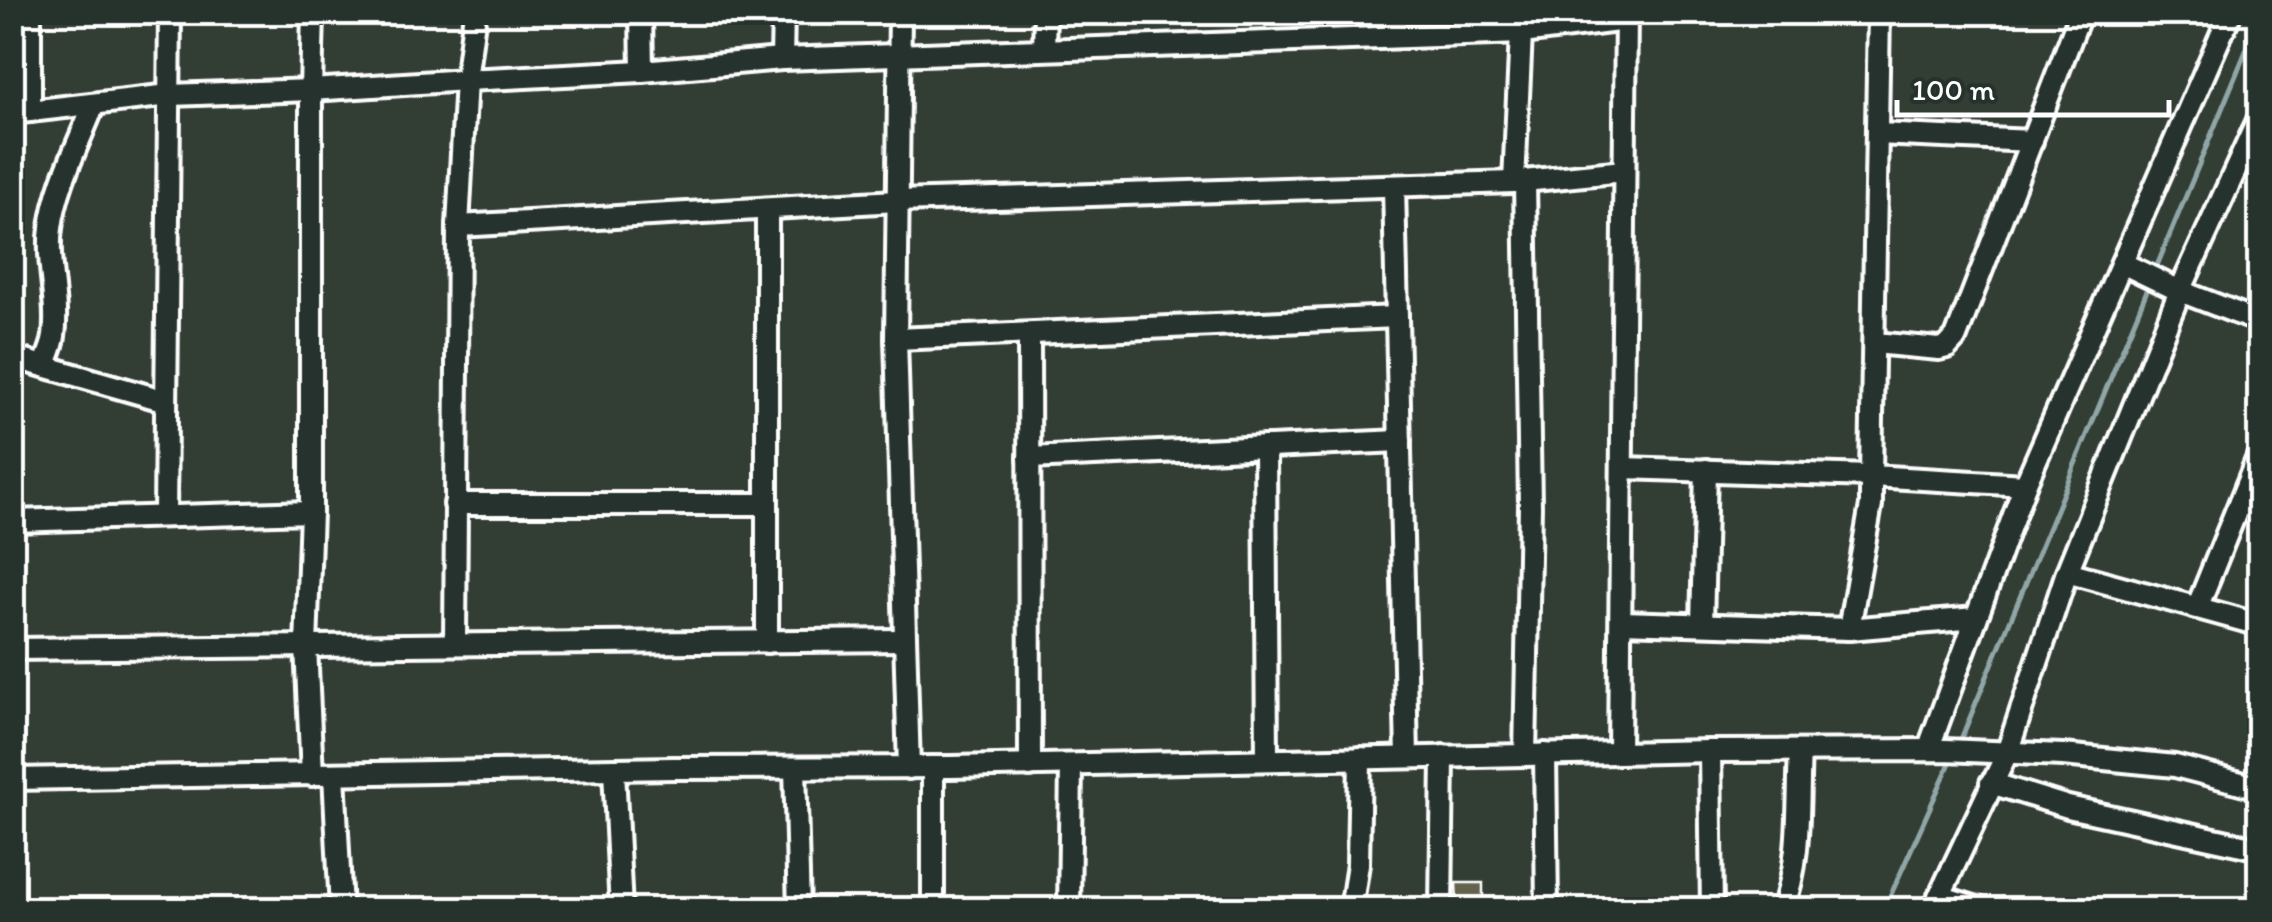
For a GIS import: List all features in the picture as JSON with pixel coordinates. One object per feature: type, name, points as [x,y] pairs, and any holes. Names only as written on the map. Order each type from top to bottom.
[{"type":"street","points":[[30,12],[22,112],[170,95],[642,71],[782,59],[1395,37],[1626,16],[1619,753]]},
{"type":"street","points":[[165,516],[170,12]]},
{"type":"street","points":[[312,775],[306,646],[312,512],[314,12]]},
{"type":"street","points":[[455,643],[458,226],[466,80],[475,12]]},
{"type":"street","points":[[641,12],[642,71]]},
{"type":"street","points":[[782,59],[783,12]]},
{"type":"street","points":[[900,12],[896,339],[909,768]]},
{"type":"street","points":[[1044,50],[1045,12]]},
{"type":"street","points":[[1394,12],[1395,37]]},
{"type":"street","points":[[1849,628],[1871,506],[1879,12]]},
{"type":"street","points":[[1874,343],[1940,348],[1951,344],[1962,326],[2081,12]]},
{"type":"street","points":[[1936,750],[1976,618],[2025,485],[2128,266],[2231,12]]},
{"type":"street","points":[[1522,23],[1520,182],[1535,755],[1546,910]]},
{"type":"street","points":[[44,366],[54,339],[51,228],[56,203],[94,104]]},
{"type":"street","points":[[1984,910],[1936,903],[2005,752],[2067,572],[2175,288],[2260,116]]},
{"type":"street","points":[[1877,134],[2032,142]]},
{"type":"street","points":[[458,226],[898,202],[1520,182],[1624,171]]},
{"type":"street","points":[[1394,186],[1407,757]]},
{"type":"street","points":[[766,642],[768,209]]},
{"type":"street","points":[[2128,266],[2260,322]]},
{"type":"street","points":[[896,339],[1397,318]]},
{"type":"street","points":[[1029,334],[1030,766]]},
{"type":"street","points":[[12,357],[166,401]]},
{"type":"street","points":[[1029,458],[1400,441]]},
{"type":"street","points":[[1265,447],[1267,760]]},
{"type":"street","points":[[2197,608],[2258,461]]},
{"type":"street","points":[[1623,468],[2025,485]]},
{"type":"street","points":[[1702,624],[1706,470]]},
{"type":"street","points":[[455,504],[766,504]]},
{"type":"street","points":[[12,521],[312,512]]},
{"type":"street","points":[[2067,572],[2260,624]]},
{"type":"street","points":[[1621,622],[1849,628],[1976,618]]},
{"type":"street","points":[[12,648],[904,640]]},
{"type":"street","points":[[12,780],[1936,750],[2176,766],[2260,788]]},
{"type":"street","points":[[1710,751],[1712,910]]},
{"type":"street","points":[[1782,910],[1795,860],[1800,751]]},
{"type":"street","points":[[1441,910],[1444,756]]},
{"type":"street","points":[[1351,910],[1358,864],[1360,758]]},
{"type":"street","points":[[1069,910],[1071,765]]},
{"type":"street","points":[[795,768],[799,910]]},
{"type":"street","points":[[933,768],[933,910]]},
{"type":"street","points":[[614,770],[621,910]]},
{"type":"street","points":[[334,774],[341,910]]},
{"type":"street","points":[[1992,783],[2068,807],[2260,849]]},
{"type":"building","points":[[1456,883],[1483,883],[1483,903],[1457,904]]},
{"type":"waterway","points":[[2154,273],[2260,17]]},
{"type":"waterway","points":[[1959,744],[2150,283]]},
{"type":"waterway","points":[[1884,910],[1954,754]]}]
